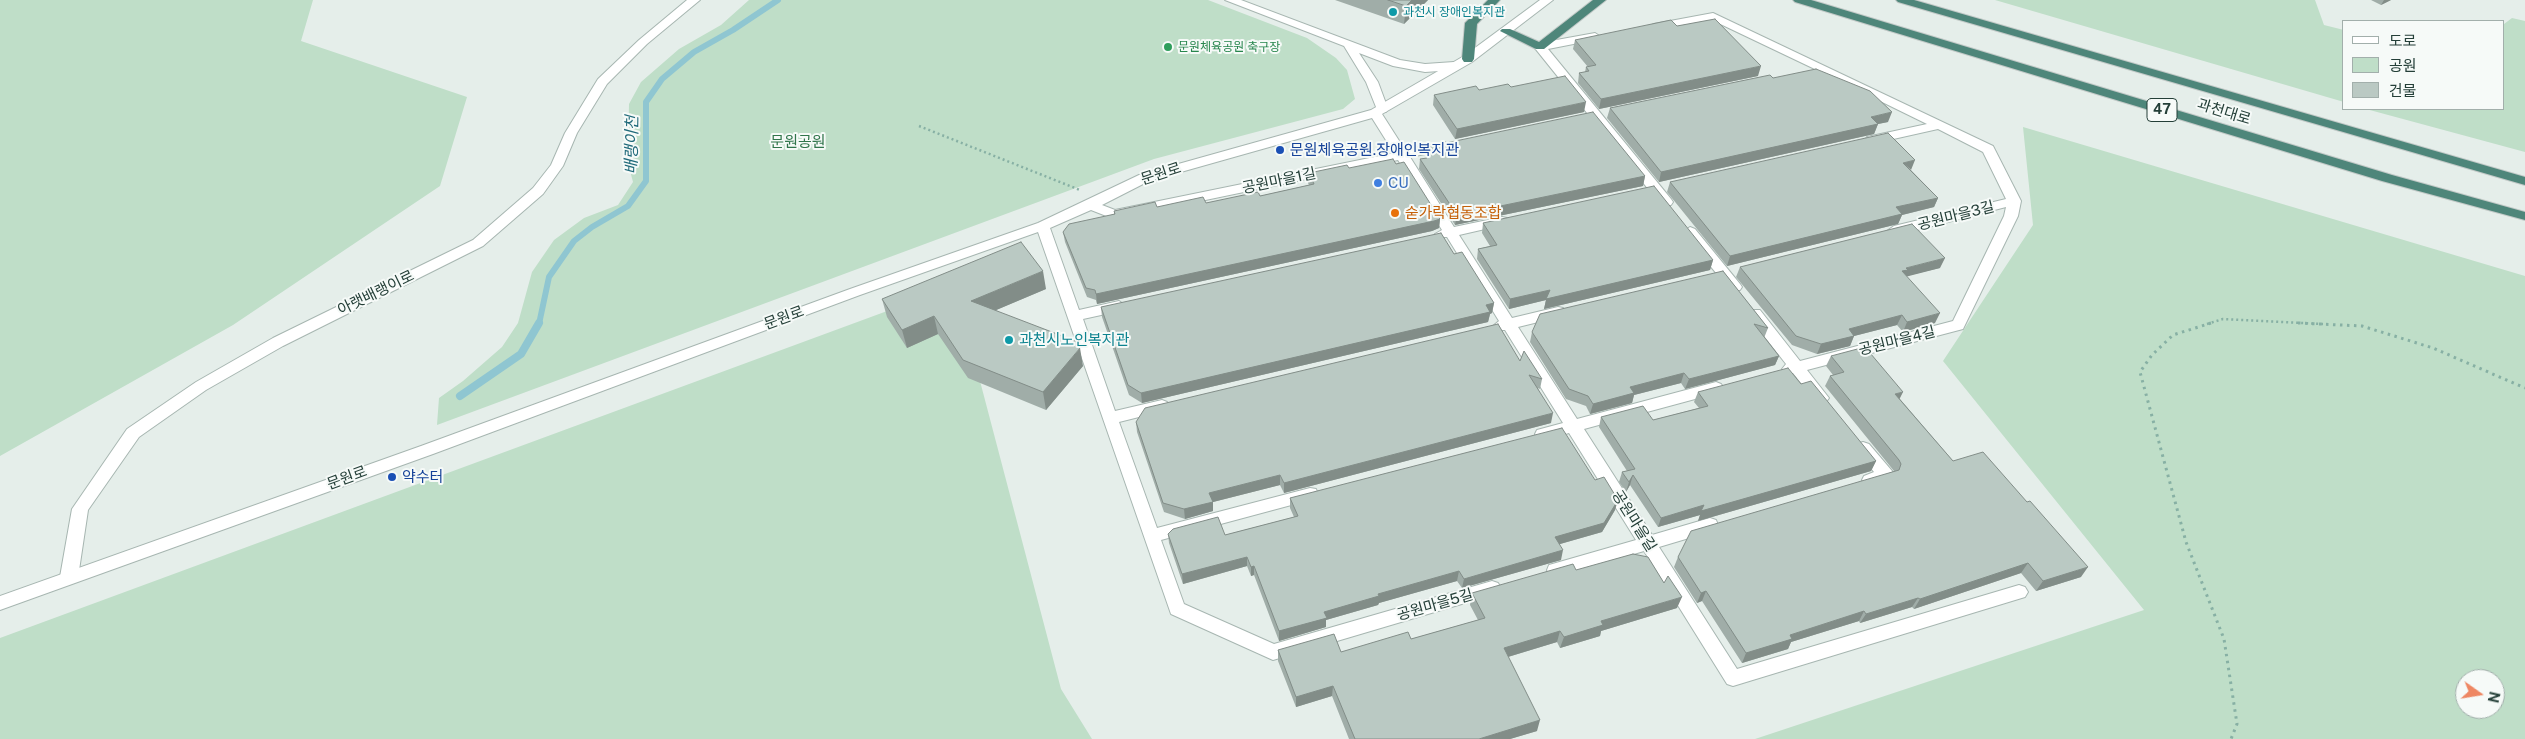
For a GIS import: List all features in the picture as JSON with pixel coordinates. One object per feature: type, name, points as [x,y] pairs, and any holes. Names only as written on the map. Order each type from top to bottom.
[{"type":"highway","points":[[1468,59],[1471,23],[1494,0]]},
{"type":"highway","points":[[1506,31],[1540,47],[1600,0]]},
{"type":"highway","name":"과천대로","points":[[1800,0],[2387,178],[2525,216]]},
{"type":"highway","name":"과천대로","points":[[1902,0],[2525,182]]},
{"type":"street","name":"아랫배랭이로","points":[[69,577],[80,509],[133,433],[201,386],[278,342],[478,242],[538,191],[557,166],[571,133],[602,82],[644,42],[694,0]]},
{"type":"street","points":[[1231,0],[1397,63],[1425,68],[1454,66]]},
{"type":"street","name":"문원로","points":[[0,602],[1043,226],[1144,178],[1378,111],[1468,59],[1547,0]]},
{"type":"street","points":[[1646,28],[1713,16],[1988,148],[2014,201]]},
{"type":"street","points":[[1540,47],[1608,35]]},
{"type":"street","name":"공원마을길","points":[[1348,44],[1372,82],[1378,111],[1402,155],[1733,678],[2019,592]]},
{"type":"street","points":[[1540,47],[1600,113],[1650,190],[1677,216],[1832,410]]},
{"type":"street","points":[[1804,72],[1823,68]]},
{"type":"street","points":[[1576,118],[1600,113]]},
{"type":"street","points":[[1854,144],[1939,124]]},
{"type":"street","name":"공원마을1길","points":[[1089,204],[1114,215],[1460,142]]},
{"type":"street","points":[[1650,190],[1674,185]]},
{"type":"street","name":"공원마을3길","points":[[1879,235],[2014,201]]},
{"type":"street","name":"공원마을4길","points":[[1777,372],[1958,326],[2011,216],[2014,201]]},
{"type":"street","points":[[1432,236],[1519,218]]},
{"type":"street","points":[[1043,226],[1151,536],[1324,491]]},
{"type":"street","points":[[1705,277],[1743,268]]},
{"type":"street","points":[[1074,316],[1132,303]]},
{"type":"street","points":[[1489,328],[1574,308]]},
{"type":"street","points":[[1526,438],[1729,385]]},
{"type":"street","points":[[1110,418],[1178,402]]},
{"type":"street","points":[[1856,439],[1886,476],[1857,484]]},
{"type":"street","points":[[1542,574],[1724,522]]},
{"type":"street","name":"공원마을5길","points":[[1151,536],[1177,609],[1273,652],[1504,585]]},
{"type":"path","points":[[919,126],[1103,199]]},
{"type":"path","points":[[2231,739],[2237,724],[2224,639],[2186,542],[2140,372],[2152,355],[2173,336],[2223,319],[2362,326],[2433,348],[2525,388]]},
{"type":"green space","points":[[0,0],[313,0],[301,41],[467,97],[440,186],[233,325],[0,456]]},
{"type":"green space","name":"문원공원","points":[[749,0],[1208,0],[1307,38],[1336,58],[1347,70],[1355,99],[1343,109],[1154,159],[437,425],[439,398],[463,381],[502,347],[518,323],[532,272],[554,240],[584,218],[618,205],[633,182],[628,163],[629,104],[641,82],[679,49],[721,25]]},
{"type":"green space","points":[[1995,0],[2315,0],[2324,25],[2342,30],[2342,101]]},
{"type":"green space","points":[[2512,18],[2525,21],[2525,152],[2370,110],[2505,110],[2505,23]]},
{"type":"green space","points":[[2023,127],[2525,276],[2525,739],[1755,739],[2144,610],[1943,361],[2033,225]]},
{"type":"green space","points":[[955,286],[1061,689],[1092,739],[0,739],[0,638]]},
{"type":"building","points":[[1388,0],[1412,0],[1406,6]]},
{"type":"building","points":[[1715,19],[1761,66],[1601,99],[1579,73],[1589,71],[1586,67],[1596,65],[1575,40],[1671,20],[1677,26]]},
{"type":"building","points":[[1816,69],[1870,91],[1892,112],[1871,117],[1878,124],[1661,172],[1610,108],[1770,75],[1773,78]]},
{"type":"building","points":[[1565,76],[1586,102],[1457,129],[1434,95],[1476,86],[1479,90],[1508,84],[1511,87]]},
{"type":"building","points":[[1593,112],[1645,176],[1457,215],[1420,159],[1427,158],[1427,147]]},
{"type":"building","points":[[1888,133],[1915,160],[1903,163],[1938,198],[1896,207],[1902,214],[1730,256],[1670,182]]},
{"type":"building","points":[[1393,159],[1396,164],[1404,162],[1440,219],[1096,294],[1095,290],[1086,288],[1063,232],[1069,224],[1115,214],[1114,211],[1155,202],[1157,207],[1203,197],[1206,203],[1258,192],[1260,196],[1314,184],[1309,173],[1347,165],[1349,168]]},
{"type":"building","points":[[1654,186],[1713,260],[1546,299],[1550,290],[1510,299],[1478,249],[1497,245],[1483,223]]},
{"type":"building","points":[[1912,224],[1945,258],[1906,268],[1908,270],[1902,271],[1940,313],[1907,322],[1902,315],[1849,329],[1854,336],[1821,344],[1796,336],[1740,267]]},
{"type":"building","points":[[1441,233],[1454,254],[1462,252],[1494,303],[1486,305],[1490,312],[1141,393],[1128,385],[1101,307]]},
{"type":"building","points":[[1021,242],[1043,271],[971,301],[1078,342],[1080,348],[1043,392],[963,360],[934,316],[902,330],[882,299]]},
{"type":"building","points":[[1723,271],[1768,328],[1754,324],[1779,356],[1689,379],[1684,373],[1630,387],[1634,393],[1593,404],[1588,396],[1569,389],[1532,332],[1540,314]]},
{"type":"building","points":[[1498,324],[1520,361],[1524,351],[1542,379],[1529,375],[1553,413],[1284,483],[1280,475],[1209,493],[1213,502],[1184,509],[1163,503],[1136,422],[1145,408]]},
{"type":"building","points":[[1865,347],[1903,392],[1895,394],[1953,461],[1983,452],[2027,502],[2030,501],[2088,567],[2043,581],[2028,563],[1920,599],[1866,614],[1864,611],[1790,635],[1792,639],[1746,653],[1706,591],[1701,593],[1678,557],[1691,531],[1899,470],[1901,464],[1899,460],[1830,376],[1844,372],[1831,356]]},
{"type":"building","points":[[1788,368],[1801,384],[1811,381],[1876,461],[1701,511],[1704,505],[1661,518],[1633,475],[1629,482],[1622,472],[1635,469],[1601,417],[1643,406],[1653,420],[1708,406],[1698,392]]},
{"type":"building","points":[[1562,428],[1595,480],[1604,477],[1618,500],[1604,523],[1555,537],[1563,550],[1464,579],[1459,571],[1378,594],[1379,596],[1324,612],[1327,618],[1279,631],[1254,566],[1251,567],[1247,557],[1182,574],[1168,534],[1173,529],[1218,517],[1225,535],[1298,516],[1290,498]]},
{"type":"building","points":[[1633,554],[1648,557],[1664,583],[1668,576],[1682,597],[1601,621],[1603,625],[1564,637],[1560,631],[1504,648],[1540,720],[1479,739],[1355,739],[1333,686],[1296,697],[1278,650],[1334,634],[1341,652],[1408,632],[1411,639],[1485,618],[1472,593],[1573,564],[1576,570]]},
{"type":"waterway","name":"배랭이천","points":[[539,324],[549,277],[574,241],[592,227],[628,206],[646,181],[646,102],[662,79],[694,52],[733,30],[778,0]]},
{"type":"waterway","name":"배랭이천","points":[[460,396],[521,354],[539,323]]},
{"type":"place","name":"과천시 장애인복지관","points":[[1393,12]]},
{"type":"place","name":"문원체육공원 축구장","points":[[1168,47]]},
{"type":"place","name":"문원체육공원.장애인복지관","points":[[1280,150]]},
{"type":"place","name":"CU","points":[[1378,183]]},
{"type":"place","name":"숟가락협동조합","points":[[1395,213]]},
{"type":"place","name":"과천시노인복지관","points":[[1009,340]]},
{"type":"place","name":"약수터","points":[[392,477]]}]
